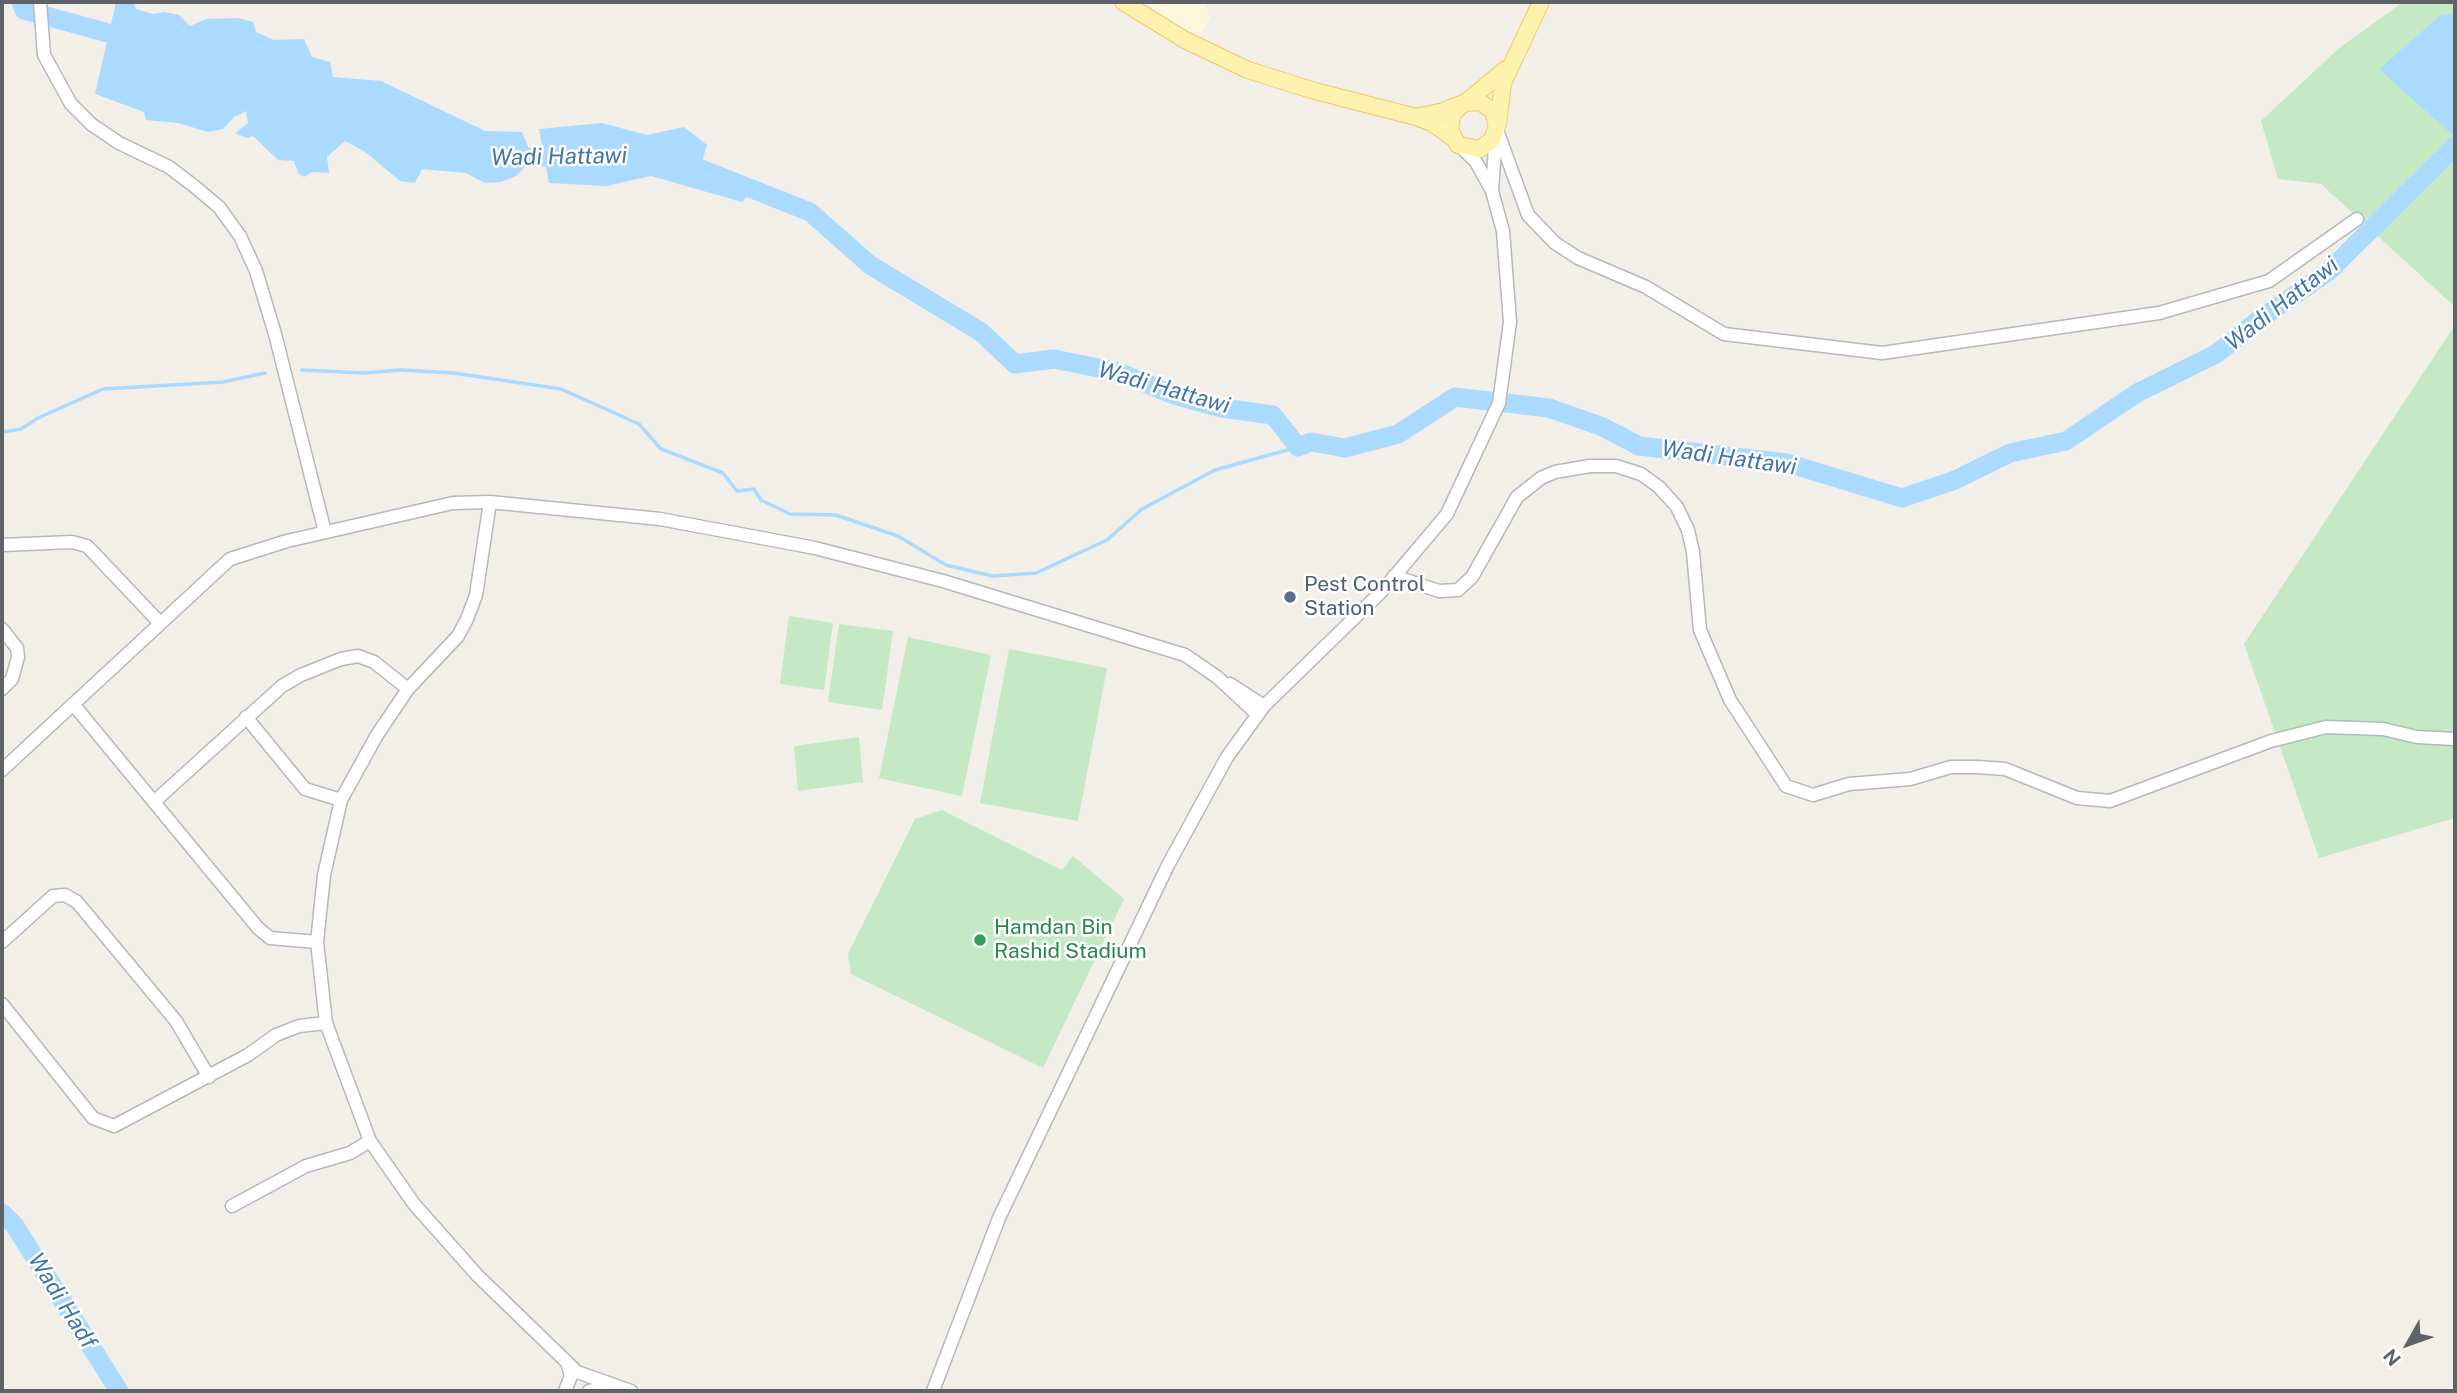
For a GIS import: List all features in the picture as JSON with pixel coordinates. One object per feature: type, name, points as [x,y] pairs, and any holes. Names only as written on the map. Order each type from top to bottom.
[{"type":"main road","points":[[1122,2],[1185,40],[1248,70],[1315,91],[1416,117],[1432,123],[1456,141],[1480,149],[1497,130],[1503,83],[1541,2]]},
{"type":"main road","points":[[1456,141],[1450,130],[1452,114],[1510,65]]},
{"type":"main road","points":[[1416,117],[1465,103],[1480,102],[1493,111],[1497,130]]},
{"type":"street","points":[[40,2],[44,55],[71,104],[91,124],[119,143],[139,150],[194,186],[219,207],[240,236],[256,271],[275,334],[325,532]]},
{"type":"street","points":[[1492,191],[1497,130]]},
{"type":"street","points":[[1497,130],[1528,215],[1555,243],[1578,258],[1646,287],[1724,334],[1882,353],[2160,313],[2269,281],[2357,219]]},
{"type":"street","points":[[933,1391],[999,1218],[1168,865],[1227,757],[1260,710],[1394,576],[1447,514],[1499,403],[1510,321],[1503,231],[1492,191],[1476,162],[1456,141]]},
{"type":"street","points":[[1394,576],[1439,591],[1458,590],[1472,577],[1513,503],[1541,478],[1555,472],[1590,466],[1616,466],[1640,474],[1659,487],[1677,507],[1688,530],[1693,552],[1700,630],[1730,700],[1786,786],[1813,795],[1849,784],[1902,780],[1951,767],[1977,767],[2005,769],[2077,798],[2110,801],[2271,741],[2326,727],[2383,729],[2417,737],[2455,739]]},
{"type":"street","points":[[490,502],[477,595],[467,619],[458,636],[408,689],[377,734],[341,800],[324,875],[317,942],[326,1023],[370,1141],[414,1204],[577,1372],[631,1391]]},
{"type":"street","points":[[2,770],[230,559],[246,552],[414,510],[490,502],[660,519],[815,548],[943,581],[1185,655],[1260,710]]},
{"type":"street","points":[[2,545],[72,542],[87,546],[160,623]]},
{"type":"street","points":[[2,629],[16,648],[18,667],[2,689]]},
{"type":"street","points":[[155,801],[282,686],[341,659],[358,656],[374,662],[408,689]]},
{"type":"street","points":[[73,704],[258,928],[270,938],[317,942]]},
{"type":"street","points":[[246,717],[305,789],[341,800]]},
{"type":"street","points":[[2,942],[53,896],[65,895],[78,902],[176,1021],[209,1077]]},
{"type":"street","points":[[2,1004],[93,1118],[114,1126],[131,1120],[209,1077],[276,1035],[299,1027],[326,1023]]},
{"type":"street","points":[[232,1206],[306,1166],[350,1153],[370,1141]]},
{"type":"street","points":[[565,1391],[571,1376],[567,1362]]},
{"type":"street","points":[[589,1391],[617,1386]]},
{"type":"shaded area","points":[[1142,2],[1205,2],[1210,17],[1199,37]]},
{"type":"green space","points":[[2403,2],[2455,2],[2455,307],[2321,184],[2278,179],[2261,121],[2338,49]]},
{"type":"green space","points":[[2455,325],[2455,818],[2319,858],[2244,644]]},
{"type":"green space","points":[[789,616],[833,623],[824,690],[780,684]]},
{"type":"green space","points":[[839,624],[893,631],[882,710],[828,702]]},
{"type":"green space","points":[[908,637],[991,655],[962,796],[879,778]]},
{"type":"green space","points":[[1009,649],[1107,668],[1078,821],[980,803]]},
{"type":"green space","points":[[859,737],[863,782],[798,791],[794,746]]},
{"type":"green space","name":"Hamdan Bin Rashid Stadium","points":[[942,810],[1062,870],[1073,856],[1124,899],[1043,1068],[851,974],[848,954],[915,819]]},
{"type":"water","points":[[116,2],[134,2],[136,9],[153,14],[165,12],[179,15],[190,26],[206,19],[238,18],[253,22],[256,32],[274,40],[304,39],[312,57],[330,62],[333,77],[381,81],[485,131],[522,132],[533,159],[516,176],[501,182],[485,183],[466,173],[422,169],[415,183],[400,181],[364,151],[345,141],[327,157],[329,173],[312,172],[304,177],[298,173],[294,161],[278,160],[253,136],[247,138],[235,133],[248,123],[246,111],[234,117],[223,129],[208,132],[178,123],[146,120],[144,112],[95,94]]},
{"type":"water","points":[[2455,14],[2455,137],[2379,69],[2441,15]]},
{"type":"water","points":[[602,123],[647,135],[684,127],[707,145],[702,161],[710,177],[731,179],[753,190],[742,202],[651,176],[606,186],[549,183],[539,129]]},
{"type":"waterway","name":"Wadi Hattawi","points":[[21,2],[24,10],[134,40]]},
{"type":"waterway","name":"Wadi Hattawi","points":[[686,163],[810,212],[870,265],[981,332],[1015,364],[1054,359],[1118,372],[1174,395],[1222,408],[1273,415],[1298,447],[1311,442],[1345,448],[1398,434],[1455,397],[1549,408],[1603,427],[1639,446],[1787,463],[1902,498],[1955,480],[2010,453],[2066,441],[2137,393],[2216,354],[2260,319],[2329,271],[2455,146]]},
{"type":"waterway","name":"Wadi Hattawi","points":[[509,158],[569,156]]},
{"type":"waterway","points":[[302,370],[454,373],[561,389],[639,424],[661,449],[723,473],[737,491],[754,489],[761,500],[790,514],[836,515],[898,536],[946,565],[992,576],[1036,573],[1107,540],[1142,509],[1215,470],[1298,447]]},
{"type":"waterway","points":[[2,432],[21,429],[38,418],[103,389],[223,382],[265,373]]},
{"type":"waterway","name":"Wadi Hadf","points":[[2,1213],[15,1226],[119,1391]]},
{"type":"place","name":"Pest Control Station","points":[[1290,597]]},
{"type":"place","name":"Hamdan Bin Rashid Stadium","points":[[980,940]]}]
